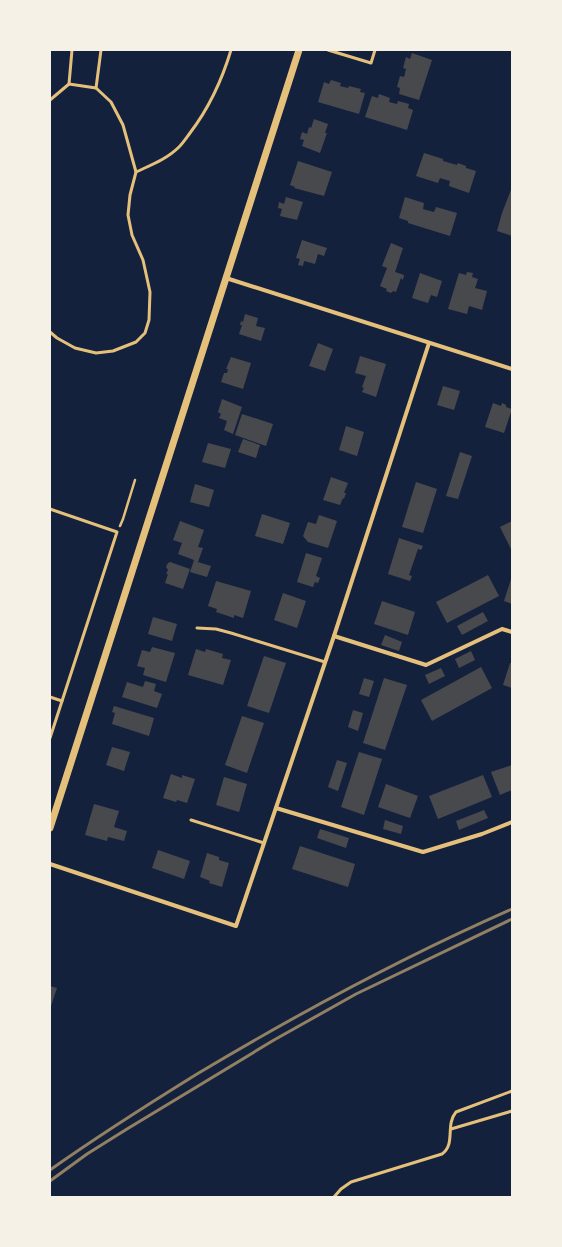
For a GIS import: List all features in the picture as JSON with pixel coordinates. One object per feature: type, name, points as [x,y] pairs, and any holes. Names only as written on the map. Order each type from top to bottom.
[{"type":"street","points":[[50,828],[299,50]]},
{"type":"street","points":[[226,278],[512,370]]},
{"type":"street","points":[[50,864],[236,926],[334,636],[429,343]]},
{"type":"street","points":[[334,636],[426,665],[502,629],[512,632]]},
{"type":"street","points":[[276,808],[423,852],[482,834],[512,822]]},
{"type":"lane","points":[[50,100],[69,84],[72,50]]},
{"type":"lane","points":[[96,88],[101,50]]},
{"type":"lane","points":[[136,172],[162,160],[179,147],[188,136],[200,120],[214,96],[231,50]]},
{"type":"lane","points":[[328,50],[371,63],[375,50]]},
{"type":"lane","points":[[50,332],[57,338],[76,348],[96,353],[113,351],[136,342],[145,333],[149,320],[150,292],[143,260],[132,235],[128,215],[130,195],[136,172],[123,125],[111,102],[96,88],[69,84]]},
{"type":"lane","points":[[50,509],[117,532],[50,738]]},
{"type":"lane","points":[[197,628],[216,629],[325,662]]},
{"type":"lane","points":[[50,697],[62,701]]},
{"type":"lane","points":[[191,820],[264,843]]},
{"type":"lane","points":[[334,1197],[341,1189],[351,1182],[442,1154],[449,1146],[452,1117],[456,1112],[512,1090]]},
{"type":"lane","points":[[451,1129],[512,1111]]},
{"type":"path","points":[[117,532],[123,519],[134,480]]},
{"type":"building","points":[[412,53],[432,60],[419,100],[399,94],[400,88],[397,87],[400,76],[404,77],[406,69],[403,68],[406,57],[410,59]]},
{"type":"building","points":[[331,80],[341,83],[340,86],[348,88],[349,86],[361,89],[360,92],[365,93],[359,114],[318,102],[324,82],[329,84]]},
{"type":"building","points":[[379,94],[390,98],[389,102],[397,104],[398,101],[409,104],[408,108],[413,110],[407,130],[365,117],[372,96],[378,98]]},
{"type":"building","points":[[314,119],[328,124],[325,133],[327,133],[320,153],[302,146],[304,140],[300,139],[302,132],[307,134]]},
{"type":"building","points":[[424,153],[443,159],[443,161],[457,165],[458,163],[466,166],[466,168],[476,171],[469,193],[449,186],[450,181],[440,178],[438,183],[416,176]]},
{"type":"building","points":[[298,161],[332,172],[324,196],[294,188],[295,187],[290,185]]},
{"type":"building","points":[[512,187],[512,236],[497,231]]},
{"type":"building","points":[[286,197],[303,202],[297,220],[280,216],[282,209],[278,208],[279,202],[284,204]]},
{"type":"building","points":[[405,197],[424,203],[423,209],[434,212],[436,207],[457,213],[450,236],[408,223],[408,221],[399,218]]},
{"type":"building","points":[[302,240],[327,248],[324,256],[318,254],[315,264],[304,261],[303,266],[298,265],[300,259],[296,258]]},
{"type":"building","points":[[391,243],[403,248],[395,272],[404,275],[403,280],[401,278],[396,292],[393,291],[391,293],[386,291],[387,289],[380,286],[387,268],[382,266]]},
{"type":"building","points":[[467,272],[473,273],[472,277],[478,279],[475,288],[487,291],[482,310],[469,306],[467,314],[448,309],[459,273],[466,275]]},
{"type":"building","points":[[420,273],[442,281],[437,297],[431,295],[428,303],[412,298]]},
{"type":"building","points":[[245,314],[258,318],[256,326],[265,328],[261,341],[239,334],[242,325],[240,325],[241,321],[243,322]]},
{"type":"building","points":[[318,343],[333,349],[325,371],[309,366]]},
{"type":"building","points":[[360,356],[386,364],[376,397],[362,392],[364,388],[362,387],[366,376],[355,373]]},
{"type":"building","points":[[231,357],[251,363],[243,389],[221,382],[224,373],[227,373],[228,369],[226,369]]},
{"type":"building","points":[[443,386],[460,391],[454,410],[437,405]]},
{"type":"building","points":[[222,399],[242,407],[233,434],[224,430],[227,421],[219,418],[221,414],[218,412]]},
{"type":"building","points":[[493,403],[501,406],[502,403],[506,405],[506,407],[512,409],[504,433],[485,427]]},
{"type":"building","points":[[242,414],[273,424],[266,446],[235,435]]},
{"type":"building","points":[[346,426],[364,432],[357,456],[339,450]]},
{"type":"building","points":[[243,439],[260,445],[256,458],[238,452]]},
{"type":"building","points":[[208,443],[231,449],[225,468],[202,462]]},
{"type":"building","points":[[460,452],[472,456],[458,499],[446,496]]},
{"type":"building","points":[[331,477],[348,483],[344,493],[346,493],[344,499],[343,498],[340,505],[323,500]]},
{"type":"building","points":[[416,482],[437,489],[423,533],[402,527]]},
{"type":"building","points":[[195,484],[214,490],[209,507],[190,502]]},
{"type":"building","points":[[262,514],[290,523],[283,544],[255,536]]},
{"type":"building","points":[[319,515],[337,521],[328,548],[308,542],[303,536],[308,522],[316,524]]},
{"type":"building","points":[[180,521],[204,530],[198,547],[203,548],[198,562],[211,566],[207,577],[190,572],[194,560],[178,554],[182,543],[173,540]]},
{"type":"building","points":[[512,521],[512,551],[500,527]]},
{"type":"building","points":[[399,538],[423,546],[421,550],[418,549],[409,575],[412,576],[410,581],[388,574]]},
{"type":"building","points":[[306,553],[322,558],[316,576],[320,578],[318,583],[315,582],[313,587],[297,582]]},
{"type":"building","points":[[170,562],[190,569],[183,589],[165,583],[168,574],[166,574],[168,570],[166,567]]},
{"type":"building","points":[[488,575],[499,596],[447,623],[436,602]]},
{"type":"building","points":[[512,576],[512,604],[504,601]]},
{"type":"building","points":[[216,581],[251,591],[243,618],[234,615],[234,618],[216,612],[217,609],[208,606]]},
{"type":"building","points":[[283,593],[306,601],[297,628],[274,620]]},
{"type":"building","points":[[382,601],[415,612],[408,635],[374,624]]},
{"type":"building","points":[[483,612],[488,621],[462,635],[457,626]]},
{"type":"building","points":[[153,617],[177,624],[172,641],[148,634]]},
{"type":"building","points":[[385,635],[402,642],[399,651],[381,645]]},
{"type":"building","points":[[152,647],[175,653],[166,682],[143,675],[145,668],[137,666],[142,650],[150,652]]},
{"type":"building","points":[[196,649],[205,652],[206,649],[223,654],[222,658],[231,660],[223,685],[188,675]]},
{"type":"building","points":[[471,651],[475,660],[459,668],[455,659]]},
{"type":"building","points":[[264,656],[286,663],[269,713],[247,706]]},
{"type":"building","points":[[510,663],[512,663],[512,688],[503,685]]},
{"type":"building","points":[[481,667],[492,688],[432,721],[421,700]]},
{"type":"building","points":[[441,668],[445,676],[429,684],[425,675]]},
{"type":"building","points":[[364,678],[374,681],[369,697],[359,694]]},
{"type":"building","points":[[384,678],[407,685],[385,750],[363,743]]},
{"type":"building","points":[[145,681],[156,684],[154,691],[162,694],[157,708],[122,697],[127,682],[143,687]]},
{"type":"building","points":[[114,706],[154,718],[149,736],[112,724],[115,713],[112,712]]},
{"type":"building","points":[[353,710],[363,713],[358,731],[348,727]]},
{"type":"building","points":[[242,716],[264,723],[247,773],[225,765]]},
{"type":"building","points":[[112,747],[130,752],[124,771],[106,765]]},
{"type":"building","points":[[359,752],[382,759],[364,815],[341,807]]},
{"type":"building","points":[[337,760],[347,763],[338,791],[328,787]]},
{"type":"building","points":[[512,765],[512,790],[500,795],[491,772]]},
{"type":"building","points":[[171,774],[182,778],[182,775],[195,779],[187,803],[177,800],[176,802],[163,798]]},
{"type":"building","points":[[483,775],[492,797],[438,819],[429,796]]},
{"type":"building","points":[[224,777],[247,784],[239,812],[216,805]]},
{"type":"building","points":[[386,784],[418,796],[410,818],[378,807]]},
{"type":"building","points":[[94,804],[119,811],[114,827],[127,831],[124,841],[108,837],[107,841],[85,835]]},
{"type":"building","points":[[484,810],[488,818],[459,830],[456,821]]},
{"type":"building","points":[[385,820],[403,826],[401,834],[383,829]]},
{"type":"building","points":[[320,829],[349,838],[346,848],[317,838]]},
{"type":"building","points":[[300,846],[355,864],[348,887],[292,869]]},
{"type":"building","points":[[158,850],[190,861],[184,879],[152,868]]},
{"type":"building","points":[[207,853],[219,857],[219,860],[229,863],[222,887],[209,883],[210,881],[200,877]]},
{"type":"building","points":[[50,986],[57,988],[50,1009]]},
{"type":"railway","points":[[50,1170],[160,1097],[274,1029],[391,966],[512,909]]},
{"type":"railway","points":[[50,1181],[87,1154],[274,1040],[356,994],[512,919]]}]
